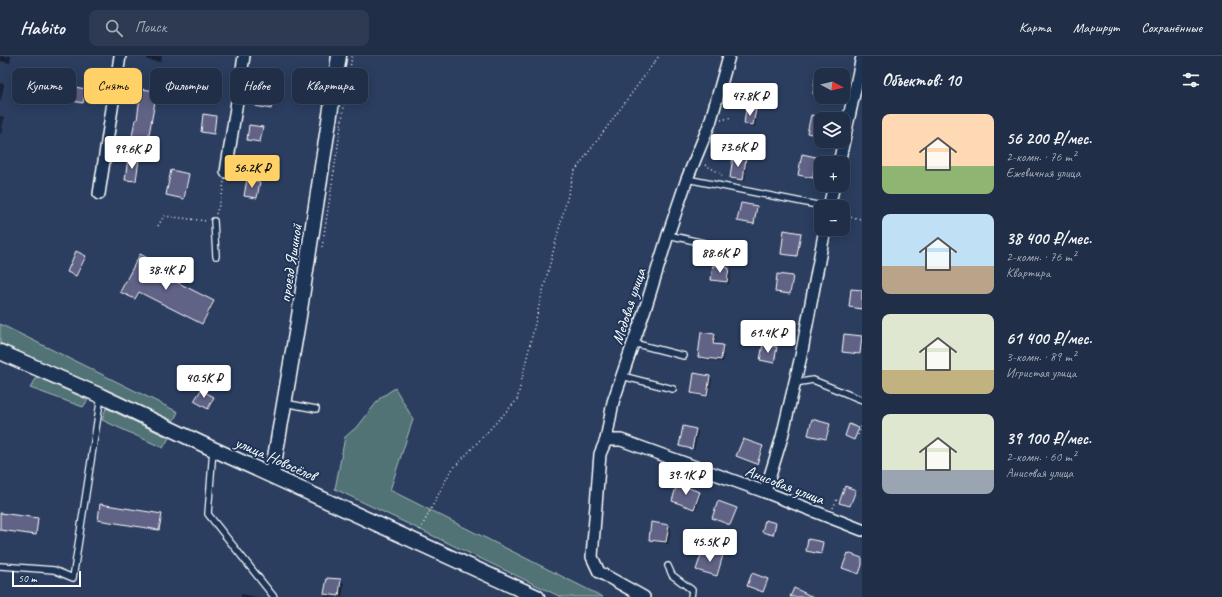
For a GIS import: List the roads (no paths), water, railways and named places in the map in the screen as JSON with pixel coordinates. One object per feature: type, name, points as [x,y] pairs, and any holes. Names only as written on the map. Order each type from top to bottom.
[{"type":"street","points":[[100,194],[120,56]]},
{"type":"street","points":[[226,172],[244,56]]},
{"type":"street","name":"проезд Яшиной","points":[[272,475],[339,56]]},
{"type":"street","name":"Медовая улица","points":[[644,597],[599,572],[592,557],[600,454],[606,440],[613,402],[634,343],[668,235],[695,159],[710,123],[730,56]]},
{"type":"street","points":[[841,156],[862,57]]},
{"type":"street","points":[[765,492],[782,437],[824,236]]},
{"type":"street","name":"улица Новосёлов","points":[[0,352],[101,396],[213,449],[537,597]]},
{"type":"street","name":"Анисовая улица","points":[[606,440],[621,440],[765,492],[862,530]]},
{"type":"lane","points":[[688,180],[814,204]]},
{"type":"lane","points":[[214,221],[216,256]]},
{"type":"lane","points":[[668,235],[704,243]]},
{"type":"lane","points":[[634,343],[684,356]]},
{"type":"lane","points":[[622,376],[673,389]]},
{"type":"lane","points":[[794,383],[813,380],[862,400]]},
{"type":"lane","points":[[0,566],[54,570],[73,578],[101,396]]},
{"type":"lane","points":[[284,403],[316,409]]},
{"type":"lane","points":[[213,449],[208,514],[274,597]]},
{"type":"lane","points":[[668,566],[672,575],[692,590],[691,597]]}]
